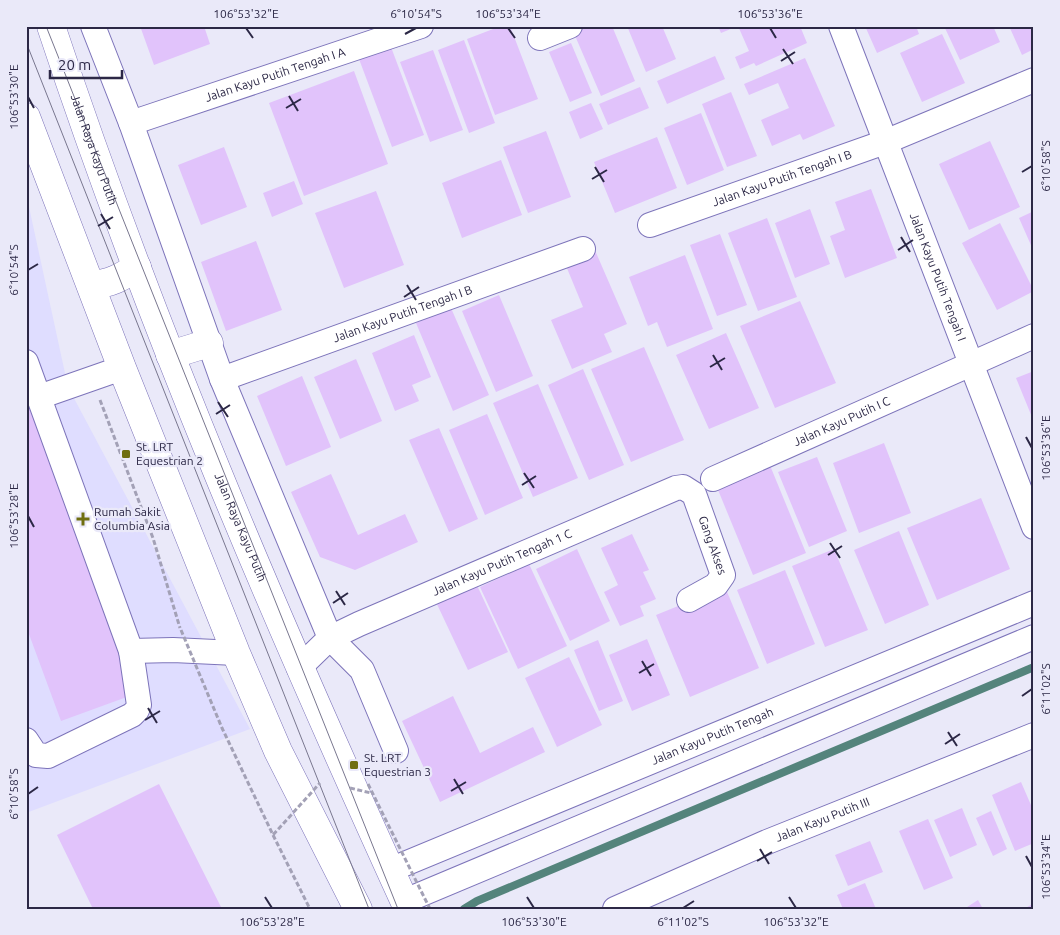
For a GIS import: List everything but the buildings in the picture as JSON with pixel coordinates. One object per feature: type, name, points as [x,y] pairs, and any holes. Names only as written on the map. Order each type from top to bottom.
[{"type":"main road","name":"Jalan Raya Kayu Putih","points":[[51,26],[87,134],[170,356],[299,668],[390,870],[414,906]]},
{"type":"main road","points":[[27,120],[122,368],[236,653],[278,750],[358,909]]},
{"type":"main road","points":[[96,297],[106,284],[122,277],[141,279]]},
{"type":"main road","points":[[170,356],[210,343]]},
{"type":"street","points":[[93,26],[131,123],[222,379],[330,638],[362,670],[396,751]]},
{"type":"street","name":"Jalan Kayu Putih Tengah I A","points":[[131,123],[421,26]]},
{"type":"street","points":[[540,38],[570,26]]},
{"type":"street","name":"Jalan Kayu Putih Tengah I","points":[[841,26],[1034,526]]},
{"type":"street","name":"Jalan Kayu Putih Tengah I B","points":[[650,224],[885,142],[1034,80]]},
{"type":"street","name":"Jalan Kayu Putih Tengah I B","points":[[222,379],[584,249]]},
{"type":"street","name":"Jalan Kayu Putih I C","points":[[713,479],[1034,336]]},
{"type":"street","points":[[26,362],[131,651],[139,705],[132,715],[48,756],[36,755],[26,740]]},
{"type":"street","points":[[39,397],[122,368]]},
{"type":"street","name":"Jalan Kayu Putih Tengah 1 C","points":[[330,638],[676,488]]},
{"type":"street","name":"Gang Akses","points":[[676,488],[688,488],[694,494],[723,575],[716,585],[689,600]]},
{"type":"street","name":"Jalan Kayu Putih Tengah","points":[[390,870],[1034,603]]},
{"type":"street","points":[[414,906],[1034,636]]},
{"type":"street","points":[[299,668],[330,638]]},
{"type":"street","points":[[131,651],[173,650],[236,653]]},
{"type":"street","name":"Jalan Kayu Putih III","points":[[615,909],[767,842],[1034,735]]},
{"type":"path","points":[[92,379],[153,538],[181,630],[222,728],[310,909]]},
{"type":"path","points":[[273,835],[320,783]]},
{"type":"path","points":[[368,784],[414,906]]},
{"type":"path","points":[[350,788],[372,793]]},
{"type":"shaded area","name":"Rumah Sakit Columbia Asia","points":[[26,193],[68,387],[250,729],[26,813]]},
{"type":"waterway","points":[[464,909],[477,901],[1034,667]]},
{"type":"tram line","points":[[46,26],[398,909]]},
{"type":"tram line","points":[[26,42],[369,909]]},
{"type":"place","name":"St. LRT Equestrian 2","points":[[126,454]]},
{"type":"place","name":"Rumah Sakit Columbia Asia","points":[[83,519]]},
{"type":"place","name":"St. LRT Equestrian 3","points":[[354,765]]}]
